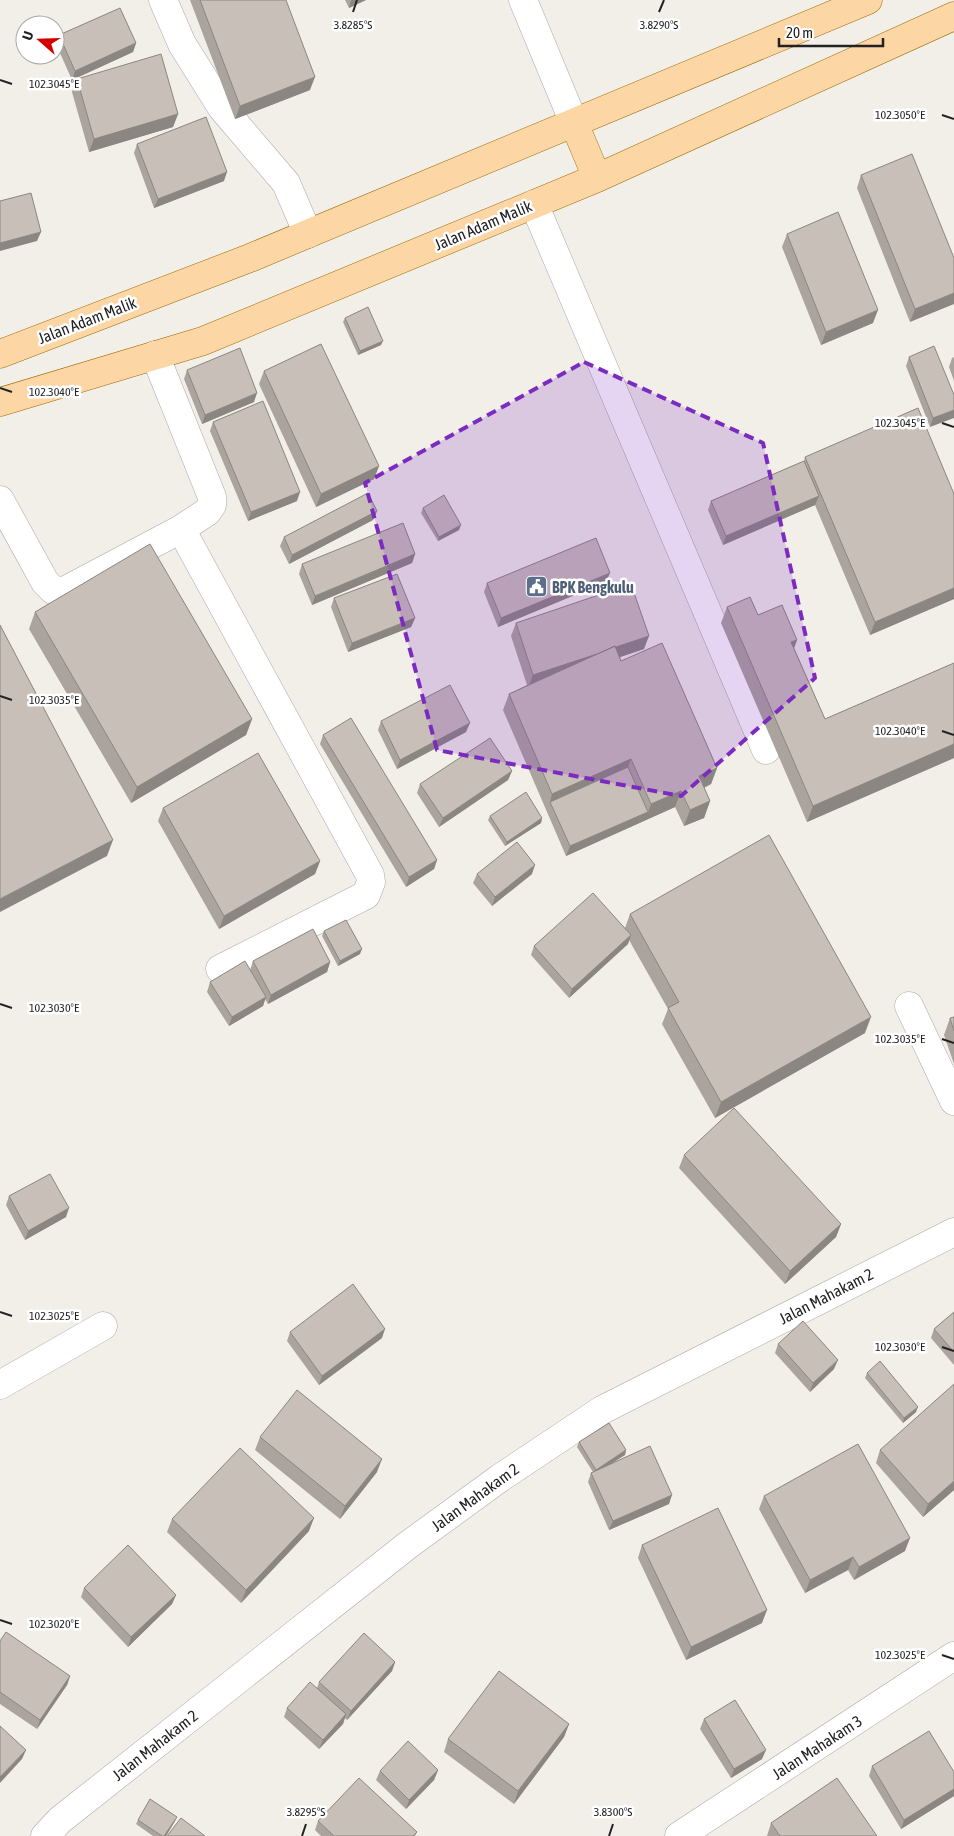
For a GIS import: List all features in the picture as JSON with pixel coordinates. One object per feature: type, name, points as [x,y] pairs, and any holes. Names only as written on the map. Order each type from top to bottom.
[{"type":"main road","name":"Jalan Adam Malik","points":[[0,354],[250,258],[868,0]]},
{"type":"main road","name":"Jalan Adam Malik","points":[[0,402],[203,341],[597,178],[954,16]]},
{"type":"main road","points":[[574,123],[597,178]]},
{"type":"street","points":[[163,0],[182,44],[222,108],[286,183],[308,234]]},
{"type":"street","points":[[523,0],[574,123]]},
{"type":"street","points":[[534,204],[766,750]]},
{"type":"street","points":[[0,500],[45,582],[53,590],[64,591],[181,529],[207,512],[212,505],[212,497],[155,356]]},
{"type":"street","points":[[181,529],[370,875],[372,882],[366,895],[220,969]]},
{"type":"street","points":[[909,1006],[954,1101]]},
{"type":"street","name":"Jalan Mahakam 2","points":[[45,1836],[60,1820],[408,1545],[516,1467],[602,1410],[954,1232]]},
{"type":"street","points":[[0,1385],[103,1326]]},
{"type":"street","name":"Jalan Mahakam 3","points":[[679,1836],[954,1656]]},
{"type":"highlighted area","points":[[584,362],[763,443],[815,678],[681,796],[437,750],[365,483]]},
{"type":"building","points":[[200,0],[286,0],[315,77],[240,106]]},
{"type":"building","points":[[120,8],[136,43],[75,71],[65,48],[65,32]]},
{"type":"building","points":[[161,54],[178,114],[94,139],[77,79]]},
{"type":"building","points":[[206,117],[227,172],[158,199],[137,144]]},
{"type":"building","points":[[912,154],[954,258],[954,293],[915,309],[861,175]]},
{"type":"building","points":[[31,193],[41,232],[0,243],[0,201]]},
{"type":"building","points":[[838,212],[878,310],[826,332],[787,234]]},
{"type":"building","points":[[368,307],[383,341],[360,351],[345,318]]},
{"type":"building","points":[[321,344],[379,466],[321,494],[264,371]]},
{"type":"building","points":[[934,346],[954,395],[954,410],[933,418],[909,357]]},
{"type":"building","points":[[240,348],[257,393],[205,415],[187,370]]},
{"type":"building","points":[[263,401],[300,492],[251,512],[213,422]]},
{"type":"building","points":[[918,408],[954,494],[954,588],[875,622],[805,457]]},
{"type":"building","points":[[804,461],[819,496],[726,536],[711,501]]},
{"type":"building","points":[[368,493],[377,511],[292,555],[284,537]]},
{"type":"building","points":[[444,495],[461,525],[439,537],[423,508]]},
{"type":"building","points":[[403,523],[415,554],[315,596],[302,564]]},
{"type":"building","points":[[596,538],[610,573],[501,618],[487,583]]},
{"type":"building","points":[[150,544],[252,719],[137,787],[35,612]]},
{"type":"building","points":[[397,574],[415,618],[352,643],[334,598]]},
{"type":"building","points":[[631,584],[649,636],[533,675],[516,623]]},
{"type":"building","points":[[750,597],[758,615],[782,605],[797,640],[791,642],[825,719],[954,663],[954,744],[813,806],[727,607]]},
{"type":"building","points":[[0,625],[113,840],[0,899]]},
{"type":"building","points":[[662,643],[717,768],[699,776],[710,801],[690,810],[681,791],[651,804],[631,759],[552,794],[509,694],[615,646],[621,661]]},
{"type":"building","points":[[450,685],[470,723],[400,760],[381,721]]},
{"type":"building","points":[[351,718],[437,860],[409,877],[323,735]]},
{"type":"building","points":[[490,738],[512,771],[443,818],[420,784]]},
{"type":"building","points":[[258,753],[320,861],[224,916],[163,808]]},
{"type":"building","points":[[628,767],[648,812],[570,846],[550,802]]},
{"type":"building","points":[[526,792],[542,818],[507,842],[490,816]]},
{"type":"building","points":[[769,835],[871,1017],[721,1102],[668,1008],[679,1002],[630,914]]},
{"type":"building","points":[[517,842],[535,865],[495,897],[477,874]]},
{"type":"building","points":[[593,893],[631,935],[572,989],[534,946]]},
{"type":"building","points":[[346,920],[362,949],[340,961],[324,931]]},
{"type":"building","points":[[313,929],[330,962],[271,995],[253,961]]},
{"type":"building","points":[[245,961],[266,997],[232,1017],[210,982]]},
{"type":"building","points":[[954,1017],[954,1031],[950,1018]]},
{"type":"building","points":[[734,1108],[841,1224],[790,1271],[684,1155]]},
{"type":"building","points":[[50,1174],[69,1208],[28,1231],[9,1196]]},
{"type":"building","points":[[353,1284],[385,1329],[322,1376],[290,1332]]},
{"type":"building","points":[[954,1312],[954,1352],[934,1329]]},
{"type":"building","points":[[803,1321],[838,1360],[813,1383],[778,1344]]},
{"type":"building","points":[[880,1361],[918,1407],[904,1418],[867,1373]]},
{"type":"building","points":[[954,1384],[954,1481],[928,1504],[880,1450]]},
{"type":"building","points":[[297,1390],[382,1459],[345,1506],[260,1437]]},
{"type":"building","points":[[609,1423],[626,1450],[596,1470],[579,1442]]},
{"type":"building","points":[[858,1444],[910,1538],[859,1567],[853,1557],[810,1580],[764,1496]]},
{"type":"building","points":[[650,1446],[672,1495],[613,1521],[591,1473]]},
{"type":"building","points":[[240,1448],[314,1518],[246,1590],[172,1519]]},
{"type":"building","points":[[718,1508],[767,1610],[691,1647],[642,1545]]},
{"type":"building","points":[[128,1545],[176,1595],[131,1637],[84,1588]]},
{"type":"building","points":[[6,1632],[70,1676],[40,1720],[0,1692],[0,1641]]},
{"type":"building","points":[[364,1633],[395,1662],[351,1711],[319,1682]]},
{"type":"building","points":[[499,1671],[569,1724],[518,1791],[448,1739]]},
{"type":"building","points":[[310,1682],[346,1714],[323,1740],[287,1708]]},
{"type":"building","points":[[735,1700],[766,1750],[734,1769],[704,1719]]},
{"type":"building","points":[[0,1726],[26,1750],[0,1777]]},
{"type":"building","points":[[929,1731],[954,1772],[954,1789],[904,1820],[872,1766]]},
{"type":"building","points":[[408,1741],[438,1770],[409,1800],[380,1771]]},
{"type":"building","points":[[359,1778],[417,1832],[413,1836],[334,1836],[318,1821]]},
{"type":"building","points":[[837,1778],[877,1836],[780,1836],[771,1823]]},
{"type":"building","points":[[150,1799],[177,1817],[164,1836],[138,1820]]},
{"type":"building","points":[[181,1818],[205,1836],[167,1836]]},
{"type":"place","name":"BPK Bengkulu","points":[[536,587]]}]
